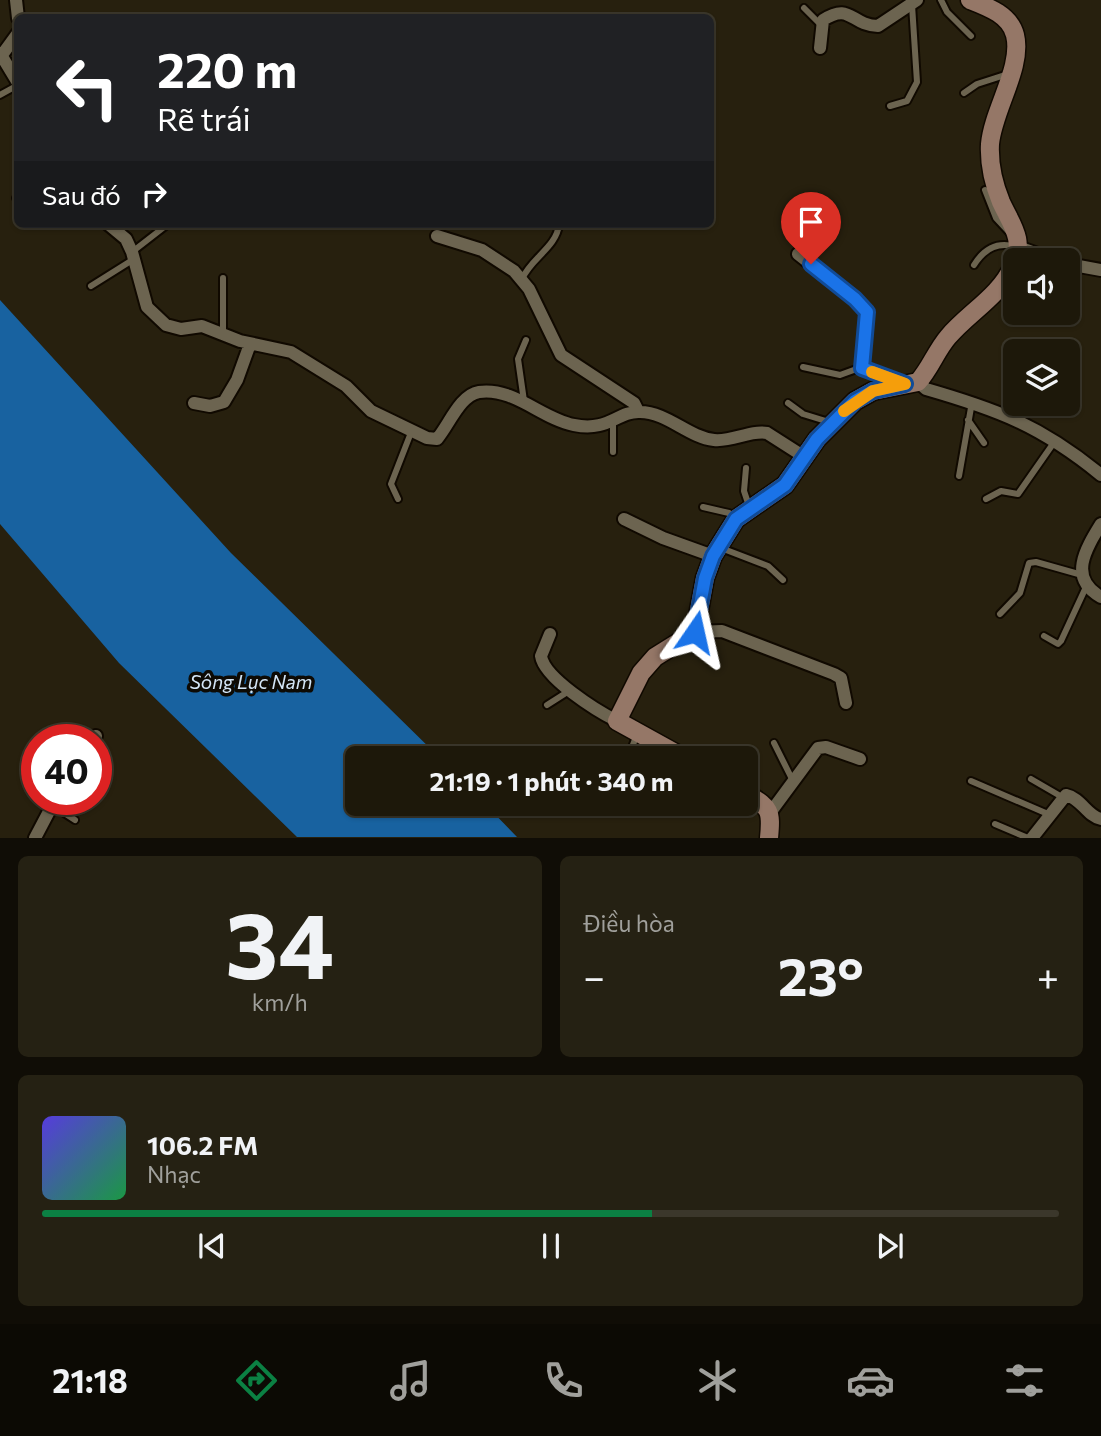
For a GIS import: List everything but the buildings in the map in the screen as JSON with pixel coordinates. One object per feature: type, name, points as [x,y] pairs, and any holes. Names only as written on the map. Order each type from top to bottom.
[{"type":"street","points":[[695,632],[705,578],[716,551],[743,514],[785,485],[803,456],[831,423],[864,396],[911,383],[947,339],[1005,279],[1014,264],[1018,240],[1000,200],[991,164],[992,134],[1016,52],[1011,26],[1006,19],[970,0]]},
{"type":"street","points":[[820,48],[821,24],[826,18],[842,11],[862,24],[878,26],[914,1]]},
{"type":"street","points":[[14,38],[1,54],[14,77]]},
{"type":"street","points":[[113,228],[126,239],[147,307],[166,325],[181,329],[202,326],[250,344],[291,352],[345,386],[371,411],[437,439],[468,397],[476,393],[500,394],[573,425],[593,427],[613,423],[638,411],[664,418],[715,440],[731,441],[766,433],[803,456]]},
{"type":"street","points":[[437,236],[482,250],[502,261],[529,289],[561,355],[634,403],[638,411]]},
{"type":"street","points":[[1018,240],[1033,248]]},
{"type":"street","points":[[798,254],[855,299],[867,312],[862,368],[1020,420],[1055,441],[1101,475]]},
{"type":"street","points":[[1080,266],[1101,270]]},
{"type":"street","points":[[194,403],[210,406],[224,402],[237,380],[250,344]]},
{"type":"street","points":[[624,519],[663,538],[716,551]]},
{"type":"street","points":[[1101,524],[1097,540],[1083,560],[1084,581],[1101,597]]},
{"type":"street","points":[[617,721],[641,673],[655,657],[695,632],[722,631],[834,674],[841,678],[846,703]]},
{"type":"street","points":[[550,634],[542,661],[571,690],[617,721],[661,746]]},
{"type":"street","points":[[769,838],[771,813],[812,754],[822,747],[860,759]]},
{"type":"street","points":[[1034,836],[1062,797],[1072,796],[1093,817],[1101,819]]},
{"type":"street","points":[[758,801],[771,813]]},
{"type":"street","points":[[35,838],[47,815]]},
{"type":"lane","points":[[941,0],[960,27],[971,36]]},
{"type":"lane","points":[[890,106],[907,101],[917,82],[914,1]]},
{"type":"lane","points":[[804,8],[821,24]]},
{"type":"lane","points":[[964,93],[977,84],[1010,73]]},
{"type":"lane","points":[[985,190],[1000,226],[1018,240]]},
{"type":"lane","points":[[91,286],[133,256],[164,228]]},
{"type":"lane","points":[[522,280],[527,267],[554,241],[558,228]]},
{"type":"lane","points":[[974,265],[980,256],[996,245],[1018,240]]},
{"type":"lane","points":[[223,278],[223,334]]},
{"type":"lane","points":[[524,403],[518,359],[526,340]]},
{"type":"lane","points":[[803,367],[840,375],[862,368]]},
{"type":"lane","points":[[959,476],[972,402]]},
{"type":"lane","points":[[788,403],[803,414],[831,423]]},
{"type":"lane","points":[[968,420],[984,443]]},
{"type":"lane","points":[[613,423],[613,452]]},
{"type":"lane","points":[[398,499],[391,485],[412,430]]},
{"type":"lane","points":[[985,499],[1001,491],[1018,494],[1055,441]]},
{"type":"lane","points":[[703,507],[743,514],[746,468]]},
{"type":"lane","points":[[716,551],[768,566],[783,580]]},
{"type":"lane","points":[[1000,614],[1020,593],[1029,563],[1036,562],[1084,581],[1061,641],[1058,644],[1044,636]]},
{"type":"lane","points":[[547,705],[571,690]]},
{"type":"lane","points":[[632,746],[637,733]]},
{"type":"lane","points":[[774,743],[793,780]]},
{"type":"lane","points":[[1031,779],[1062,797]]},
{"type":"lane","points":[[971,781],[1048,814]]},
{"type":"lane","points":[[69,815],[75,820]]},
{"type":"lane","points":[[995,824],[1034,836]]},
{"type":"water","name":"Sông Lục Nam","points":[[0,300],[231,553],[428,746],[345,746],[345,816],[497,816],[517,837],[297,837],[119,663],[0,524]]},
{"type":"slow traffic","points":[[844,411],[873,391],[905,384],[872,372]]},
{"type":"route","points":[[695,632],[705,578],[713,556],[736,519],[785,485],[817,439],[855,401],[873,391],[905,384],[862,368],[860,361],[867,312],[811,264]]}]
